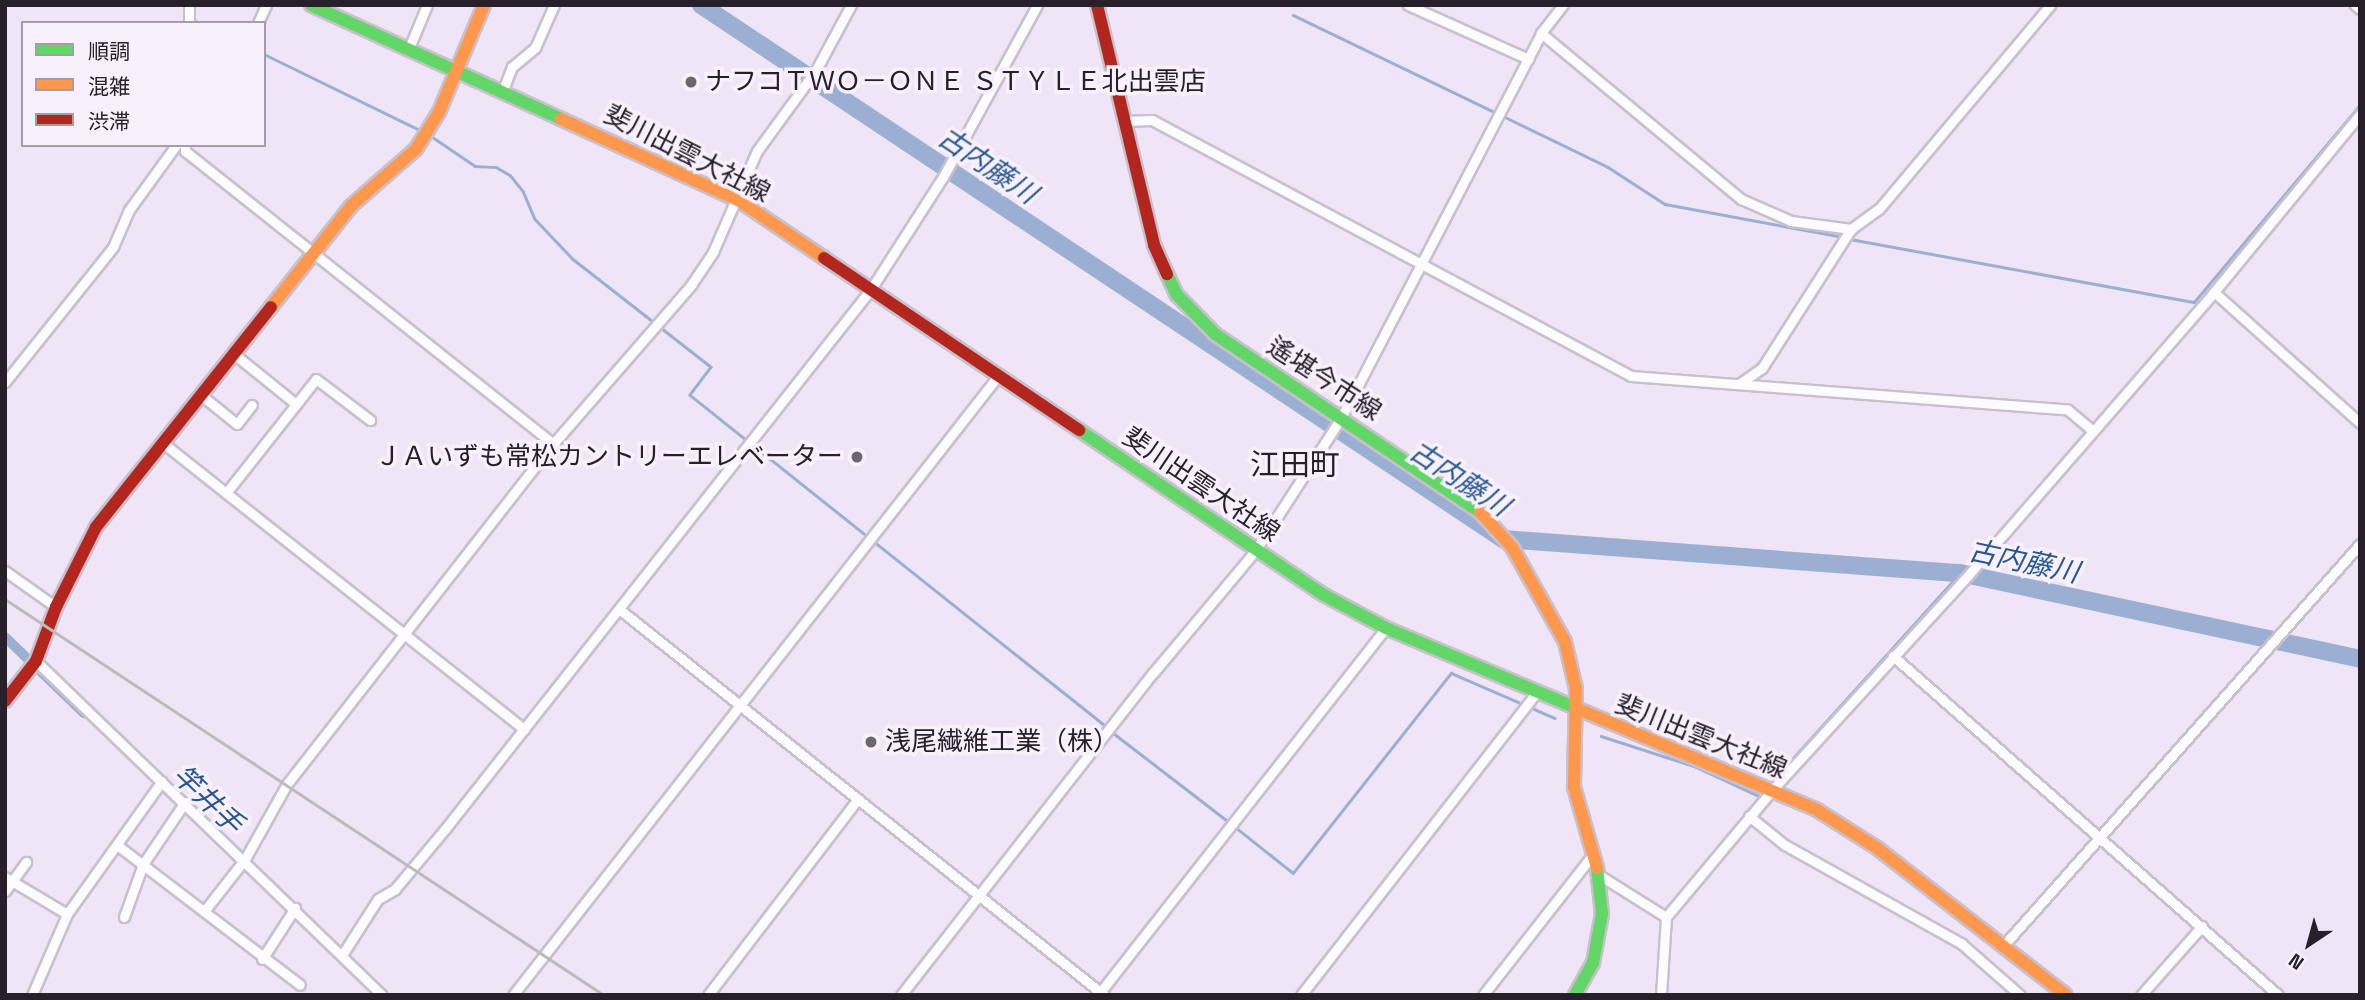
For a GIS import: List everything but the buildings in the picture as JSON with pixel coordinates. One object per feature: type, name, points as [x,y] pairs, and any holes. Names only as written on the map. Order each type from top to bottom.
[{"type":"main road","name":"斐川出雲大社線","points":[[311,5],[503,90],[737,200],[1255,551],[1386,628],[1576,710],[1773,789],[1877,848],[2066,995]]},
{"type":"main road","points":[[5,701],[36,660],[56,607],[96,527],[351,206],[416,149],[457,69],[484,5]]},
{"type":"main road","name":"遙堪今市線","points":[[1097,5],[1154,246],[1177,295],[1215,334],[1341,418],[1457,490],[1496,527],[1512,547],[1565,642],[1574,668],[1576,710],[1573,787],[1599,874],[1599,940],[1593,963],[1575,995]]},
{"type":"street","points":[[259,21],[266,5]]},
{"type":"street","points":[[409,48],[428,5]]},
{"type":"street","points":[[503,90],[512,67],[536,48],[554,5]]},
{"type":"street","points":[[205,910],[246,859],[287,784],[553,444],[691,285],[737,200],[757,151],[816,70],[851,5]]},
{"type":"street","points":[[342,954],[378,899],[411,871],[871,289],[943,177],[1037,5]]},
{"type":"street","points":[[1408,5],[1528,60]]},
{"type":"street","points":[[901,995],[1153,673],[1255,551],[1341,418],[1541,33],[1563,5]]},
{"type":"street","points":[[1739,384],[1762,368],[1851,229],[1879,209],[2049,5]]},
{"type":"street","points":[[2355,5],[2360,9]]},
{"type":"street","points":[[1541,33],[1741,199],[1791,221],[1851,229]]},
{"type":"street","points":[[1661,995],[1666,917],[1749,816],[1964,580],[2214,292],[2360,114]]},
{"type":"street","points":[[1124,121],[1152,121],[1631,376],[2068,410],[2092,430]]},
{"type":"street","points":[[5,382],[113,247],[129,210],[175,147]]},
{"type":"street","points":[[185,147],[185,151],[553,444]]},
{"type":"street","points":[[2214,292],[2360,423]]},
{"type":"street","points":[[234,354],[296,404]]},
{"type":"street","points":[[513,995],[998,376]]},
{"type":"street","points":[[226,493],[316,379],[370,420]]},
{"type":"street","points":[[201,396],[237,424],[252,405]]},
{"type":"street","points":[[163,443],[524,729]]},
{"type":"street","points":[[2004,946],[2360,544]]},
{"type":"street","points":[[5,572],[56,607]]},
{"type":"street","points":[[619,609],[1101,994],[1386,628]]},
{"type":"street","points":[[1893,656],[2203,926],[2278,995]]},
{"type":"street","points":[[36,660],[246,859],[382,995]]},
{"type":"street","points":[[1301,995],[1536,692]]},
{"type":"street","points":[[32,995],[67,914],[162,781]]},
{"type":"street","points":[[708,995],[858,799]]},
{"type":"street","points":[[124,917],[143,864],[185,802]]},
{"type":"street","points":[[1749,816],[1785,845],[1962,944],[2020,995]]},
{"type":"street","points":[[117,845],[205,910],[262,959],[300,985]]},
{"type":"street","points":[[1483,995],[1594,853]]},
{"type":"street","points":[[5,891],[8,879],[26,862]]},
{"type":"street","points":[[1599,874],[1666,917]]},
{"type":"street","points":[[8,879],[67,914]]},
{"type":"street","points":[[262,959],[295,908]]},
{"type":"street","points":[[2141,995],[2203,926]]},
{"type":"waterway","name":"古内藤川","points":[[701,5],[1503,539],[1960,573],[2360,659]]},
{"type":"waterway","points":[[1293,15],[1495,112]]},
{"type":"waterway","points":[[266,55],[422,131]]},
{"type":"waterway","points":[[1850,239],[2194,302],[2360,105]]},
{"type":"waterway","points":[[1501,115],[1608,167],[1665,204],[1843,237]]},
{"type":"waterway","points":[[431,136],[475,166],[496,167],[510,175],[523,191],[535,219],[573,259],[711,367],[690,395],[1107,727]]},
{"type":"waterway","points":[[1774,779],[1960,573]]},
{"type":"waterway","name":"竿井手","points":[[5,637],[84,713]]},
{"type":"waterway","points":[[1234,826],[1293,873],[1451,673],[1555,718]]},
{"type":"waterway","points":[[1112,732],[1229,822]]},
{"type":"waterway","points":[[1601,736],[1694,766],[1759,796]]},
{"type":"railway","points":[[5,599],[604,995]]},
{"type":"traffic: fast","points":[[311,5],[561,119]]},
{"type":"traffic: fast","points":[[1167,274],[1177,295],[1215,334],[1480,512]]},
{"type":"traffic: fast","points":[[1079,430],[1324,595],[1386,628],[1576,708]]},
{"type":"traffic: fast","points":[[1575,995],[1593,963],[1602,914],[1597,868]]},
{"type":"traffic: slow","points":[[271,307],[351,206],[416,149],[439,112],[484,5]]},
{"type":"traffic: slow","points":[[561,119],[738,200],[824,258]]},
{"type":"traffic: slow","points":[[1480,512],[1512,547],[1565,642],[1576,689],[1574,787],[1597,868]]},
{"type":"traffic: slow","points":[[1576,708],[1817,810],[1877,848],[2066,995]]},
{"type":"traffic: jam","points":[[1097,5],[1154,245],[1167,274]]},
{"type":"traffic: jam","points":[[824,258],[1079,430]]},
{"type":"traffic: jam","points":[[5,701],[36,661],[56,607],[96,527],[271,307]]},
{"type":"place","name":"ナフコＴＷＯ－ＯＮＥ ＳＴＹＬＥ北出雲店","points":[[691,82]]},
{"type":"place","name":"ＪＡいずも常松カントリーエレベーター","points":[[857,457]]},
{"type":"place","name":"浅尾繊維工業（株）","points":[[871,742]]},
{"type":"district","name":"江田町","points":[[1295,465]]}]
